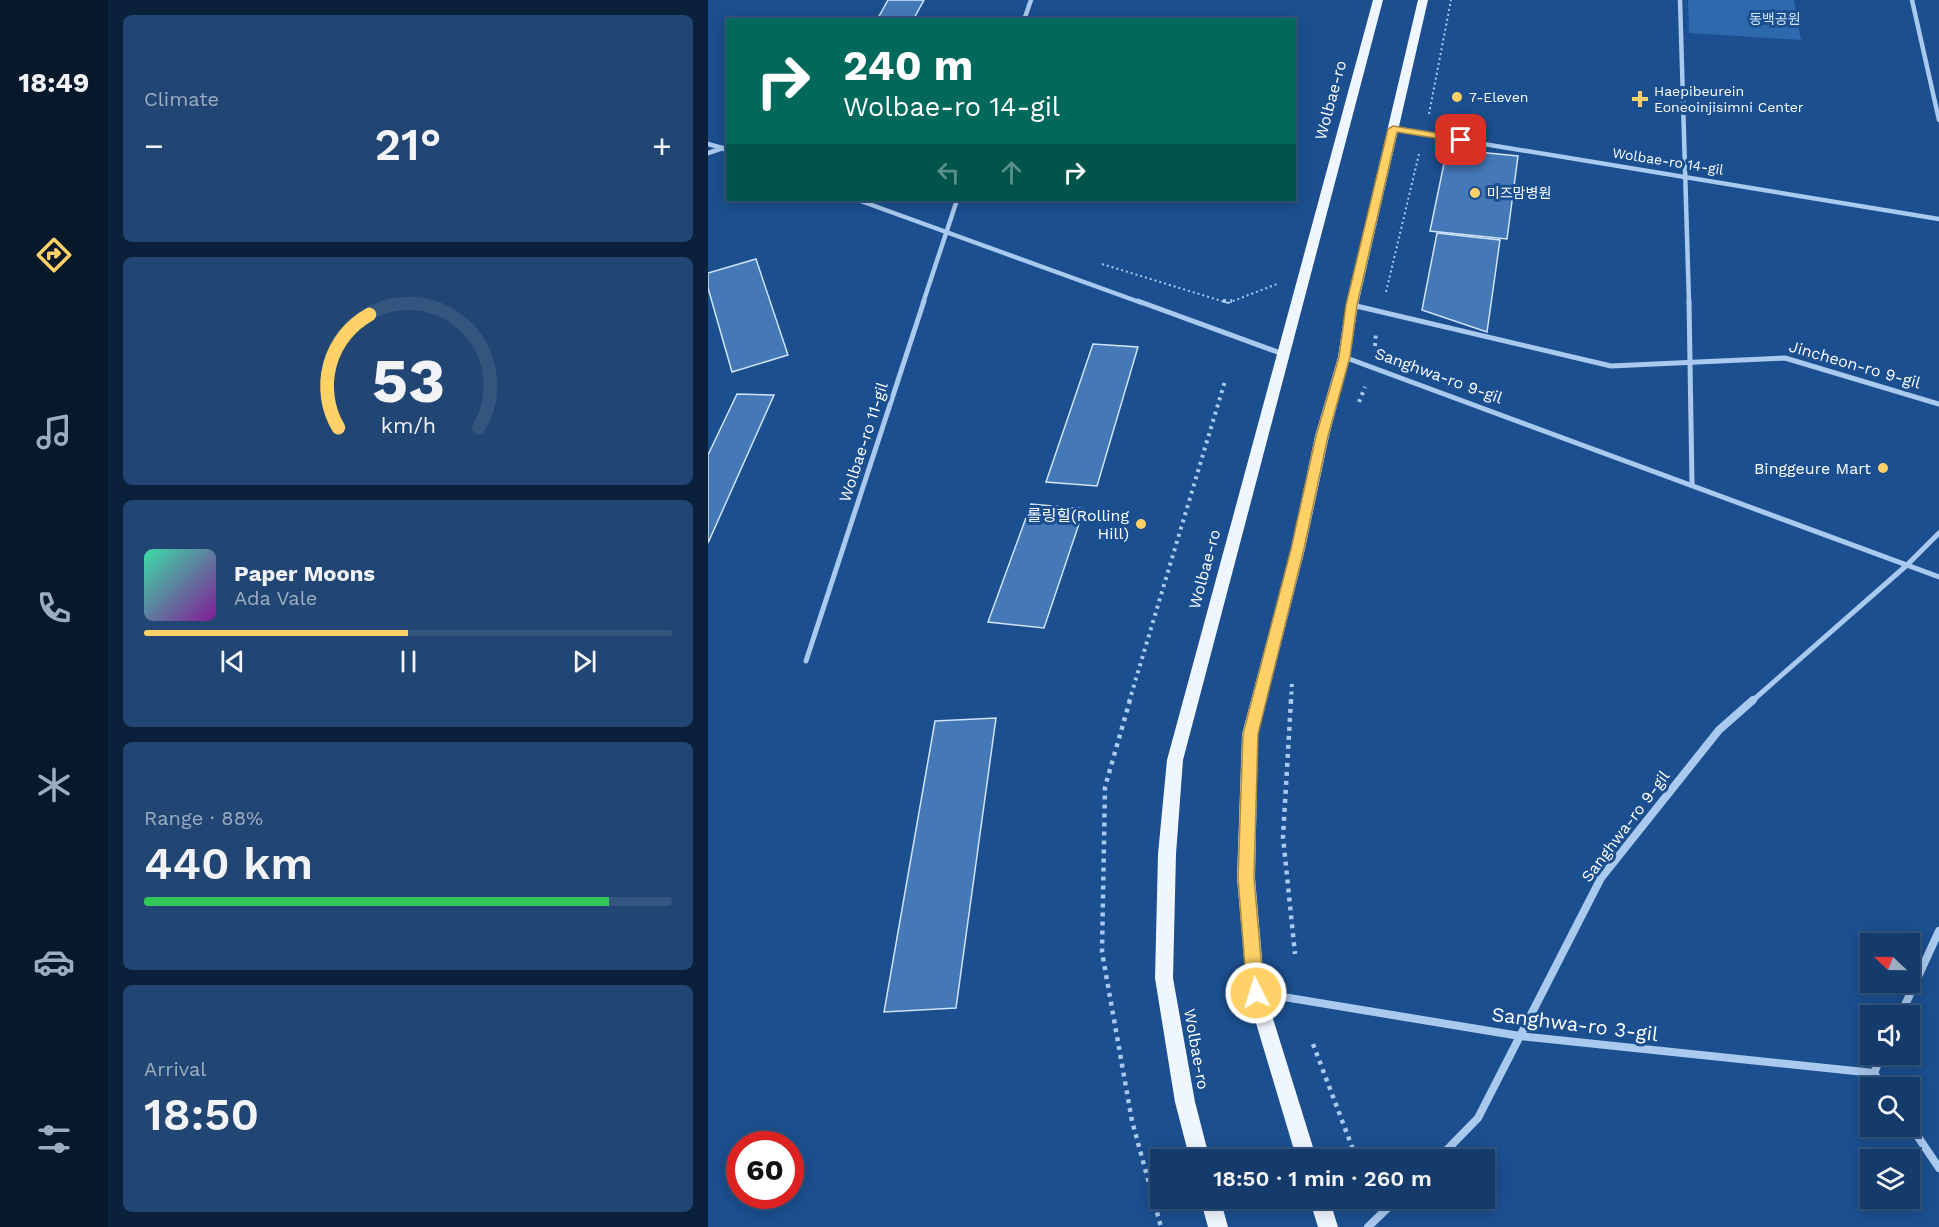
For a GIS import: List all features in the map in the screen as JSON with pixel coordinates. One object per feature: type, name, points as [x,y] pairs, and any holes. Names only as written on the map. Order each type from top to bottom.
[{"type":"main road","name":"Wolbae-ro","points":[[1197,1149],[1185,1102],[1164,978],[1167,854],[1176,760],[1378,0]]},
{"type":"main road","points":[[1304,1149],[1256,993],[1246,878],[1250,734],[1298,549],[1322,436],[1344,357],[1352,305],[1423,0]]},
{"type":"main road","points":[[1213,1209],[1218,1227]]},
{"type":"main road","points":[[1323,1209],[1328,1227]]},
{"type":"street","points":[[1025,18],[1031,0]]},
{"type":"street","points":[[1680,0],[1687,176],[1692,484]]},
{"type":"street","points":[[1912,0],[1939,120]]},
{"type":"street","name":"Wolbae-ro 14-gil","points":[[1393,129],[1939,219]]},
{"type":"street","points":[[708,144],[725,150]]},
{"type":"street","points":[[708,153],[725,150]]},
{"type":"street","points":[[861,201],[1284,354]]},
{"type":"street","name":"Wolbae-ro 11-gil","points":[[806,661],[957,201]]},
{"type":"street","points":[[1352,305],[1611,366],[1690,363]]},
{"type":"street","name":"Sanghwa-ro 9-gil","points":[[1344,357],[1939,577]]},
{"type":"street","name":"Jincheon-ro 9-gil","points":[[1690,363],[1785,358],[1939,404]]},
{"type":"street","name":"Sanghwa-ro 9-gil","points":[[1448,1149],[1478,1118],[1601,878],[1719,730],[1907,565],[1939,533]]},
{"type":"street","points":[[1905,1005],[1939,931]]},
{"type":"street","name":"Sanghwa-ro 3-gil","points":[[1256,993],[1520,1036],[1874,1073]]},
{"type":"street","points":[[1877,1065],[1874,1073],[1877,1077]]},
{"type":"street","points":[[1918,1137],[1939,1168]]},
{"type":"street","points":[[1368,1227],[1387,1209]]},
{"type":"path","points":[[1429,114],[1451,0]]},
{"type":"path","points":[[1375,346],[1422,144]]},
{"type":"path","points":[[1091,261],[1228,303],[1258,292]]},
{"type":"path","points":[[1161,1227],[1132,1121],[1102,952],[1105,786],[1225,381]]},
{"type":"path","points":[[1356,411],[1368,381]]},
{"type":"path","points":[[1293,677],[1283,837],[1295,954]]},
{"type":"path","points":[[1313,1044],[1353,1149]]},
{"type":"green space","name":"동백공원","points":[[1688,0],[1794,0],[1801,40],[1689,33]]},
{"type":"building","points":[[888,0],[924,0],[914,18],[878,18]]},
{"type":"building","name":"미즈맘병원","points":[[1447,149],[1518,156],[1507,239],[1430,231]]},
{"type":"building","points":[[1437,233],[1500,240],[1487,332],[1422,310]]},
{"type":"building","points":[[756,259],[788,355],[732,372],[708,288],[708,273]]},
{"type":"building","points":[[1093,344],[1138,347],[1097,486],[1046,482]]},
{"type":"building","points":[[737,394],[774,395],[708,543],[708,455]]},
{"type":"building","points":[[1031,504],[1084,509],[1044,628],[988,622]]},
{"type":"building","points":[[996,718],[956,1008],[884,1012],[935,721]]},
{"type":"place","name":"7-Eleven","points":[[1457,97]]},
{"type":"place","name":"Haepibeurein Eoneoinjisimni Center","points":[[1640,99]]},
{"type":"place","name":"미즈맘병원","points":[[1475,193]]},
{"type":"place","name":"Binggeure Mart","points":[[1883,468]]},
{"type":"place","name":"롤링힐(Rolling Hill)","points":[[1141,524]]},
{"type":"route","points":[[1256,993],[1246,878],[1250,734],[1298,549],[1322,436],[1344,357],[1352,305],[1393,129],[1461,140]]}]
